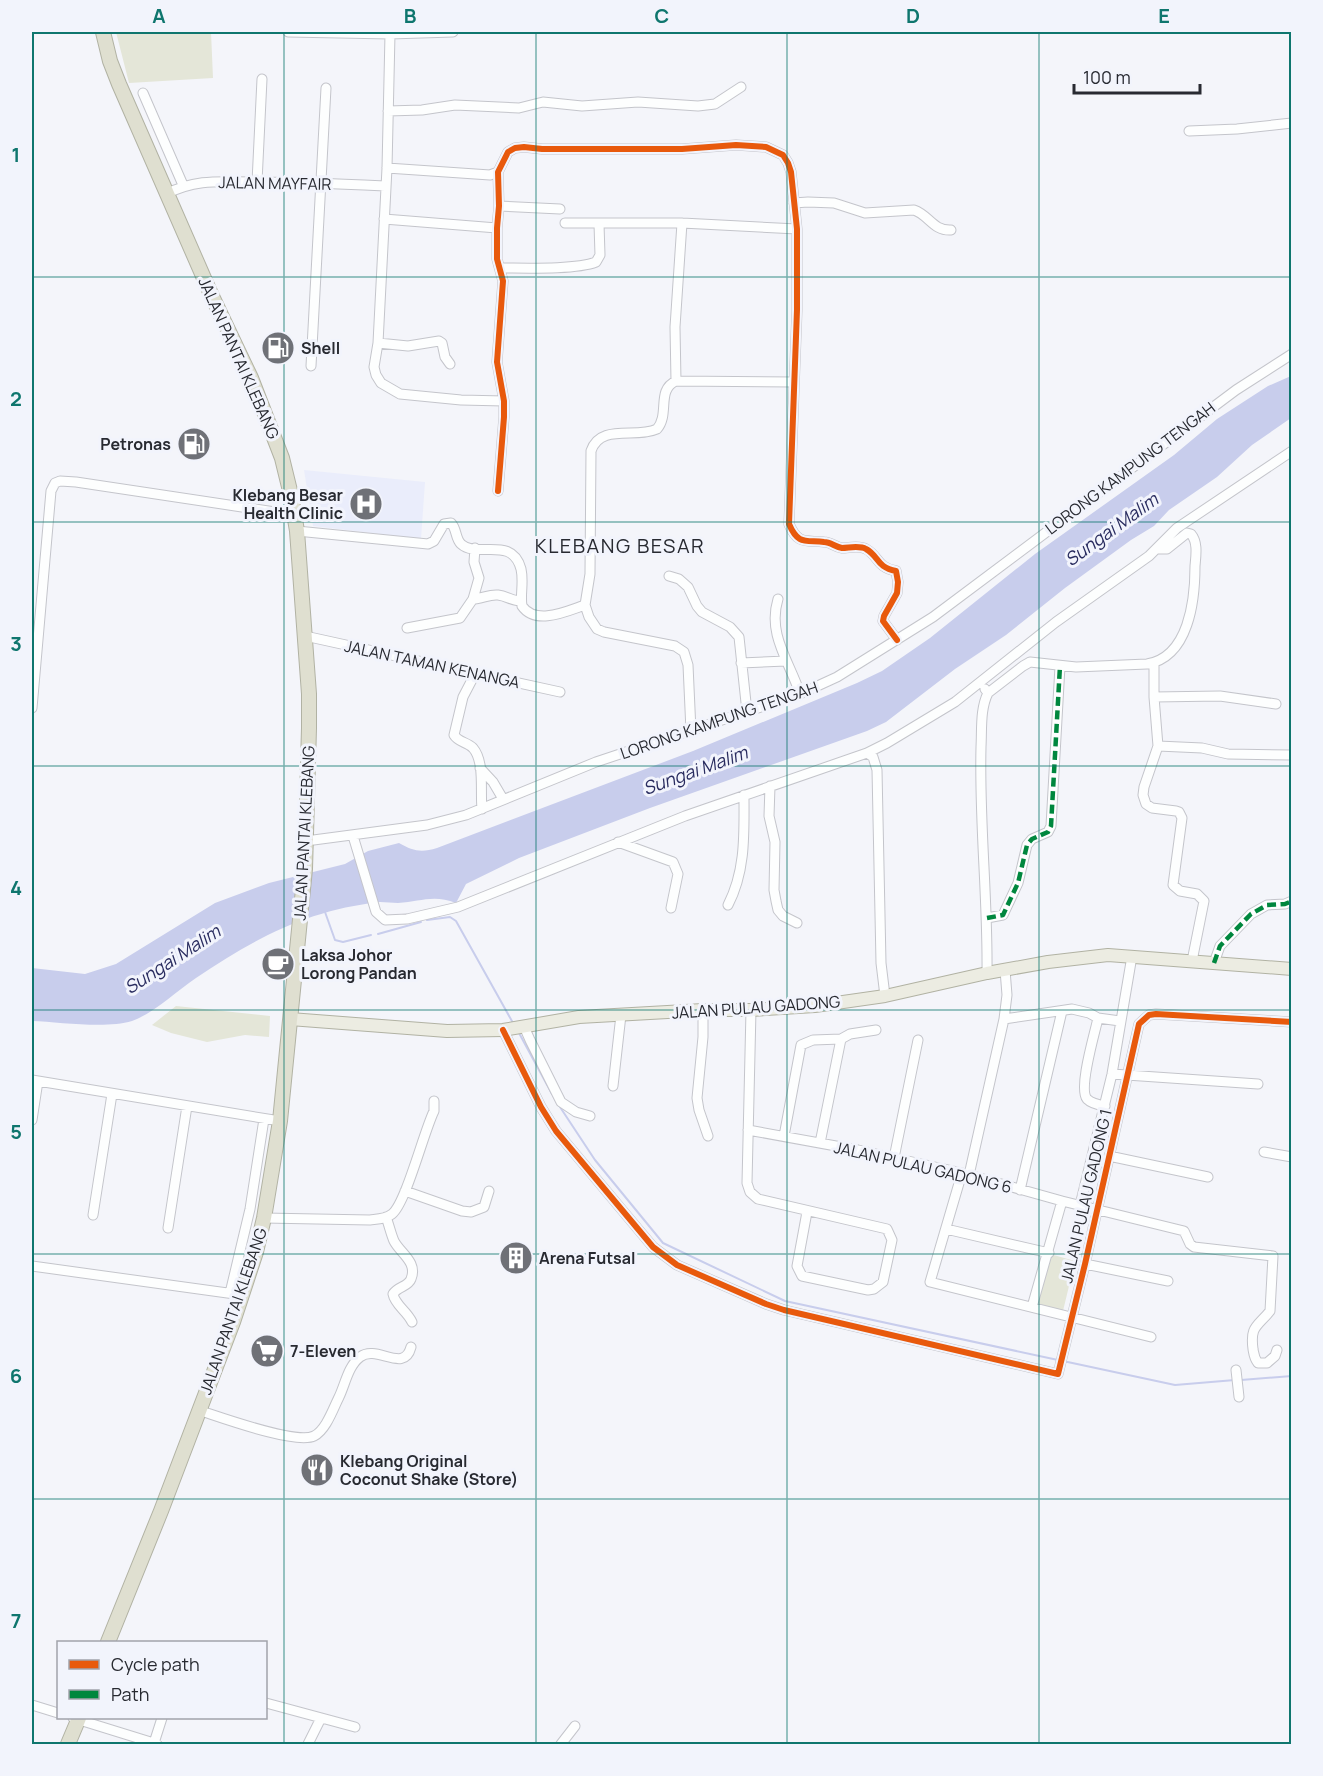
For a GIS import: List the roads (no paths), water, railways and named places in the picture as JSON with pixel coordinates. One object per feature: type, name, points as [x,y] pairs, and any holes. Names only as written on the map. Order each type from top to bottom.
[{"type":"highway","name":"JALAN PANTAI KLEBANG","points":[[103,32],[118,84],[210,292],[251,378],[274,434],[287,475],[297,531],[309,706],[305,869],[271,1189],[264,1218],[198,1410],[161,1511],[108,1641]]},
{"type":"highway","points":[[69,1744],[77,1719]]},
{"type":"main road","name":"JALAN PULAU GADONG","points":[[290,1018],[436,1030],[515,1027],[579,1017],[815,1006],[885,996],[987,973],[1083,957],[1132,956],[1292,969]]},
{"type":"street","points":[[288,32],[390,34],[453,32]]},
{"type":"street","points":[[390,34],[387,168],[378,343],[374,367],[376,375],[381,383],[399,394],[504,402]]},
{"type":"street","points":[[257,182],[262,79]]},
{"type":"street","points":[[388,111],[422,110],[455,105],[519,108],[543,102],[582,106],[638,102],[698,106],[715,104],[741,87]]},
{"type":"street","points":[[311,366],[326,88]]},
{"type":"street","points":[[143,93],[183,185]]},
{"type":"street","points":[[1189,131],[1292,123]]},
{"type":"street","points":[[498,491],[504,402],[497,362],[503,281],[497,259],[498,172],[508,152],[524,147],[682,149],[736,145],[766,147],[783,156],[789,163],[797,229],[797,310],[789,524],[797,538],[803,541],[826,542],[836,547],[867,549],[884,568],[896,571],[897,593],[883,621],[897,640]]},
{"type":"street","points":[[387,168],[490,175],[498,172]]},
{"type":"street","name":"JALAN MAYFAIR","points":[[166,194],[183,185],[214,182],[386,186]]},
{"type":"street","points":[[794,203],[834,203],[865,213],[914,210],[922,213],[938,229],[951,230]]},
{"type":"street","points":[[499,206],[560,210]]},
{"type":"street","points":[[384,219],[497,228]]},
{"type":"street","points":[[565,223],[682,223],[797,229]]},
{"type":"street","points":[[676,381],[675,327],[682,223]]},
{"type":"street","points":[[500,268],[539,268],[597,262],[600,255],[599,224]]},
{"type":"street","points":[[378,343],[408,346],[439,341],[442,343],[445,357],[450,364]]},
{"type":"street","name":"LORONG KAMPUNG TENGAH","points":[[306,841],[436,823],[482,809],[596,762],[800,694],[850,670],[933,617],[1236,390],[1292,354]]},
{"type":"street","points":[[691,730],[688,665],[684,651],[675,646],[604,632],[593,624],[585,605],[591,574],[591,451],[593,444],[598,439],[611,434],[646,433],[657,429],[663,419],[665,391],[667,386],[676,381],[794,382]]},
{"type":"street","points":[[353,836],[376,912],[380,917],[391,921],[458,907],[618,842],[744,795],[867,753],[955,702],[1056,622],[1149,556],[1178,528],[1292,451]]},
{"type":"street","points":[[32,708],[51,491],[55,483],[76,482],[295,516]]},
{"type":"street","points":[[297,531],[428,544],[436,539],[444,525],[451,523],[461,544],[475,548],[501,550],[514,556],[522,571],[521,601],[525,611],[542,616],[558,614],[585,605]]},
{"type":"street","points":[[987,973],[987,918],[980,778],[983,706],[988,693],[1030,662],[1076,667],[1154,663],[1168,653],[1186,628],[1192,607],[1196,541],[1191,534],[1187,534],[1167,549],[1156,549]]},
{"type":"street","points":[[406,628],[460,618],[473,599],[479,578],[474,562],[475,548]]},
{"type":"street","points":[[669,576],[679,579],[688,588],[702,612],[735,631],[739,637],[747,712]]},
{"type":"street","points":[[473,599],[495,595],[521,601]]},
{"type":"street","points":[[778,600],[774,620],[777,639],[786,662],[794,674],[800,694]]},
{"type":"street","name":"JALAN TAMAN KENANGA","points":[[305,636],[560,692]]},
{"type":"street","points":[[741,663],[786,662]]},
{"type":"street","points":[[1154,663],[1158,746],[1143,795],[1146,804],[1152,808],[1176,811],[1182,818],[1173,885],[1180,891],[1197,894],[1204,901],[1192,961]]},
{"type":"street","points":[[987,918],[1003,915],[1018,883],[1027,845],[1032,839],[1047,832],[1051,826],[1060,666]]},
{"type":"street","points":[[475,674],[463,697],[454,735],[456,739],[474,749],[478,756],[482,809]]},
{"type":"street","points":[[981,682],[988,693]]},
{"type":"street","points":[[1154,697],[1220,696],[1276,704]]},
{"type":"street","points":[[1158,746],[1202,748],[1228,754],[1292,755]]},
{"type":"street","points":[[867,753],[873,757],[877,770],[880,941],[885,996]]},
{"type":"street","points":[[480,768],[493,782],[503,799]]},
{"type":"street","points":[[770,786],[769,816],[775,842],[776,902],[783,916],[797,923]]},
{"type":"street","points":[[728,905],[737,884],[742,861],[744,795]]},
{"type":"street","points":[[618,842],[673,862],[678,874],[671,908]]},
{"type":"street","points":[[1214,963],[1220,946],[1251,914],[1267,905],[1292,901]]},
{"type":"street","points":[[1080,1205],[1112,1074],[1132,956]]},
{"type":"street","points":[[1005,970],[1007,995],[1004,1019],[965,1174],[930,1282],[1151,1337]]},
{"type":"street","points":[[703,1010],[703,1037],[697,1098],[708,1136]]},
{"type":"street","points":[[752,1010],[747,1183],[750,1192],[758,1199],[807,1212],[882,1226],[890,1233],[892,1240],[883,1282],[868,1290],[802,1276],[797,1266],[807,1212]]},
{"type":"street","points":[[1004,1019],[1080,1010],[1098,1018],[1120,1021]]},
{"type":"street","points":[[1020,1190],[1062,1011]]},
{"type":"street","name":"JALAN PULAU GADONG 1","points":[[515,1027],[541,1107],[556,1131],[653,1246],[677,1264],[784,1310],[1059,1372],[1139,1024],[1149,1015],[1156,1014],[1292,1022]]},
{"type":"street","points":[[613,1086],[621,1015]]},
{"type":"street","name":"JALAN PULAU GADONG 1","points":[[1098,1018],[1083,1087],[1087,1099],[1105,1106]]},
{"type":"street","points":[[515,1027],[526,1031],[561,1102],[576,1112],[590,1116]]},
{"type":"street","points":[[784,1136],[801,1046],[813,1040],[841,1039],[850,1034],[876,1030]]},
{"type":"street","points":[[820,1143],[841,1039]]},
{"type":"street","points":[[894,1158],[918,1040]]},
{"type":"street","points":[[1112,1074],[1128,1077],[1258,1084]]},
{"type":"street","points":[[32,1120],[35,1080],[280,1121]]},
{"type":"street","points":[[93,1215],[112,1094]]},
{"type":"street","points":[[264,1218],[370,1220],[386,1217],[395,1211],[405,1191],[434,1111],[434,1101]]},
{"type":"street","points":[[168,1228],[187,1106]]},
{"type":"street","points":[[32,1266],[236,1294],[264,1119]]},
{"type":"street","name":"JALAN PULAU GADONG 6","points":[[748,1130],[965,1174],[1184,1232],[1194,1248],[1273,1256],[1270,1311],[1257,1323],[1251,1336],[1254,1357],[1258,1363],[1269,1362],[1277,1350]]},
{"type":"street","points":[[1264,1152],[1292,1157]]},
{"type":"street","points":[[1109,1156],[1208,1177]]},
{"type":"street","points":[[405,1191],[452,1208],[471,1212],[484,1207],[489,1191]]},
{"type":"street","points":[[1032,1307],[1062,1201]]},
{"type":"street","points":[[386,1217],[394,1240],[409,1258],[411,1266],[411,1279],[408,1283],[399,1286],[393,1294],[394,1301],[408,1314],[412,1322]]},
{"type":"street","points":[[946,1228],[1048,1253]]},
{"type":"street","points":[[1085,1264],[1168,1281]]},
{"type":"street","points":[[198,1410],[287,1436],[305,1438],[314,1436],[321,1431],[352,1366],[359,1357],[373,1353],[401,1359],[410,1353],[411,1347]]},
{"type":"street","points":[[1236,1370],[1239,1396]]},
{"type":"street","points":[[267,1703],[354,1727]]},
{"type":"street","points":[[32,1705],[57,1713]]},
{"type":"street","points":[[308,1744],[321,1718]]},
{"type":"street","points":[[98,1721],[155,1744],[162,1719]]},
{"type":"street","points":[[561,1744],[575,1726]]},
{"type":"water","name":"Sungai Malim","points":[[1291,376],[1291,418],[1252,445],[1217,477],[1169,510],[1154,526],[1065,588],[1006,635],[955,669],[886,722],[867,731],[650,808],[519,858],[466,884],[456,903],[440,899],[398,903],[380,902],[329,912],[283,928],[240,950],[149,1012],[132,1021],[96,1025],[32,1021],[32,968],[85,974],[116,964],[215,903],[269,883],[345,864],[368,851],[399,843],[417,850],[437,848],[693,751],[882,671],[930,638],[1035,554],[1174,455],[1217,419],[1268,386]]},
{"type":"waterway","points":[[325,912],[335,940],[343,942],[371,935]]},
{"type":"waterway","points":[[427,920],[450,917],[456,921],[513,1023]]},
{"type":"waterway","points":[[378,934],[421,922]]},
{"type":"waterway","points":[[519,1033],[552,1094]]},
{"type":"waterway","points":[[558,1104],[595,1160],[663,1243],[785,1301],[1058,1360]]},
{"type":"waterway","points":[[1063,1361],[1175,1385],[1235,1380]]},
{"type":"waterway","points":[[1241,1380],[1292,1376]]},
{"type":"place","name":"Shell","points":[[278,348]]},
{"type":"place","name":"Petronas","points":[[194,444]]},
{"type":"place","name":"Klebang Besar Health Clinic","points":[[366,504]]},
{"type":"place","name":"Laksa Johor Lorong Pandan","points":[[278,964]]},
{"type":"place","name":"Arena Futsal","points":[[516,1258]]},
{"type":"place","name":"7-Eleven","points":[[267,1351]]},
{"type":"place","name":"Klebang Original Coconut Shake (Store)","points":[[317,1470]]},
{"type":"district","name":"KLEBANG BESAR","points":[[620,545]]}]
